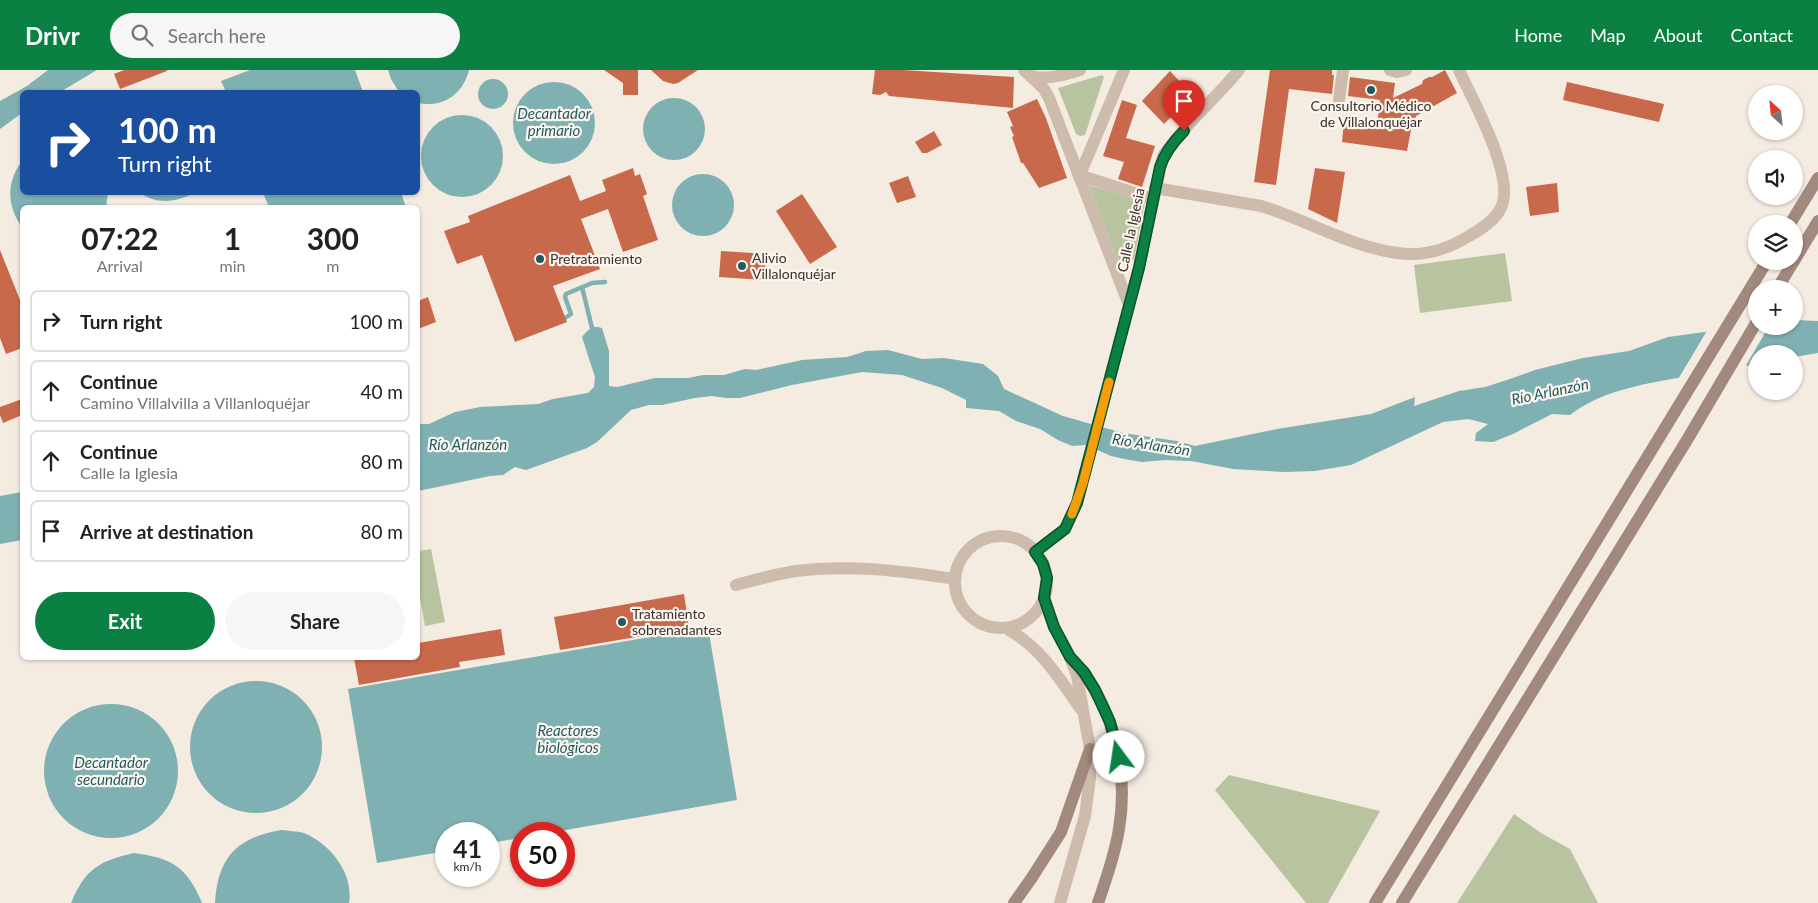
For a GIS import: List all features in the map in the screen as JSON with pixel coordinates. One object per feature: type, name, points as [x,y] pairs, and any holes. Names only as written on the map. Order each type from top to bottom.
[{"type":"main road","points":[[1795,215],[1818,178]]},
{"type":"main road","points":[[1803,246],[1818,221]]},
{"type":"main road","points":[[1375,903],[1761,270]]},
{"type":"main road","points":[[1402,903],[1687,440],[1749,335]]},
{"type":"main road","points":[[1070,657],[1090,680],[1104,708],[1113,734],[1120,766],[1122,804],[1119,829],[1113,860],[1098,903]]},
{"type":"main road","points":[[1014,903],[1061,832],[1090,749]]},
{"type":"street","points":[[1028,73],[1047,83],[1080,70]]},
{"type":"street","name":"Calle la Iglesia","points":[[1035,552],[1065,529],[1077,503],[1139,268],[1163,156],[1239,70]]},
{"type":"street","points":[[1339,100],[1343,70]]},
{"type":"street","points":[[1390,70],[1397,72],[1406,70]]},
{"type":"street","points":[[1079,176],[1154,194],[1261,206],[1346,240],[1397,253],[1416,254],[1436,251],[1456,244],[1476,232],[1495,216],[1502,206],[1504,197],[1497,153],[1459,70]]},
{"type":"street","points":[[1079,176],[1118,74]]},
{"type":"street","points":[[1047,83],[1049,98],[1129,305]]},
{"type":"street","points":[[1066,143],[1075,148],[1093,143]]},
{"type":"street","points":[[1115,269],[1121,274],[1127,274],[1139,268]]},
{"type":"street","points":[[996,537],[1010,537],[1024,542],[1035,552],[1043,564],[1047,578],[1044,598],[1032,617],[1020,624],[1006,628],[992,628],[982,625],[968,614],[959,602],[955,588],[955,579],[960,560],[970,549],[982,541],[996,537]]},
{"type":"street","points":[[736,585],[796,571],[849,568],[916,573],[955,579]]},
{"type":"street","points":[[1044,598],[1054,627],[1070,657],[1077,676],[1090,749],[1090,778],[1085,816],[1060,903]]},
{"type":"street","points":[[1006,628],[1027,641],[1037,650],[1060,678],[1083,712]]},
{"type":"green space","points":[[1102,75],[1104,77],[1085,135],[1080,136],[1076,134],[1058,88]]},
{"type":"green space","points":[[1089,185],[1145,202],[1134,259],[1130,263],[1123,263],[1117,258]]},
{"type":"green space","points":[[1505,253],[1512,301],[1420,313],[1414,265]]},
{"type":"green space","points":[[431,549],[445,622],[425,626],[420,597],[420,551]]},
{"type":"green space","points":[[1229,775],[1380,811],[1328,903],[1306,903],[1215,790]]},
{"type":"green space","points":[[1514,814],[1541,833],[1570,849],[1598,903],[1457,903]]},
{"type":"water","points":[[48,70],[97,70],[63,90],[20,90],[20,114],[0,129],[0,101],[27,86]]},
{"type":"water","points":[[250,70],[355,70],[362,90],[225,90],[221,81]]},
{"type":"water","points":[[388,70],[469,70],[466,79],[457,93],[443,101],[427,104],[420,103],[420,90],[398,90]]},
{"type":"water","points":[[493,79],[504,83],[508,94],[504,105],[493,109],[482,105],[478,94],[482,83]]},
{"type":"water","name":"Decantador primario","points":[[554,82],[570,85],[583,94],[592,107],[595,123],[592,139],[583,152],[570,161],[554,164],[538,161],[525,152],[516,139],[513,123],[516,107],[525,94],[538,85]]},
{"type":"water","points":[[674,98],[691,103],[696,107],[700,112],[705,129],[700,146],[696,151],[691,155],[674,160],[657,155],[652,151],[648,146],[643,129],[648,112],[652,107],[657,103]]},
{"type":"water","name":"Decantador primario","points":[[462,115],[478,118],[491,127],[500,140],[503,156],[500,172],[491,185],[478,194],[462,197],[446,194],[433,185],[424,172],[421,156],[424,140],[433,127],[446,118]]},
{"type":"water","points":[[20,164],[20,195],[108,195],[106,205],[20,205],[20,224],[13,211],[10,194],[13,177]]},
{"type":"water","points":[[703,174],[720,179],[725,183],[729,188],[734,205],[729,222],[725,227],[720,231],[703,236],[686,231],[681,227],[677,222],[672,205],[677,188],[681,183],[686,179]]},
{"type":"water","points":[[144,195],[189,195],[167,201]]},
{"type":"water","points":[[264,195],[402,195],[405,205],[268,205]]},
{"type":"water","name":"Río Arlanzón","points":[[1803,320],[1818,321],[1818,353],[1803,356],[1803,345],[1748,345],[1748,365],[1621,390],[1595,400],[1570,415],[1552,414],[1493,442],[1475,441],[1476,433],[1488,424],[1468,419],[1443,422],[1351,465],[1315,471],[1285,472],[1233,469],[1191,461],[1165,460],[1142,462],[1111,456],[1086,445],[1072,446],[1040,429],[1016,421],[999,411],[966,408],[966,400],[942,388],[902,375],[862,372],[792,385],[740,398],[712,396],[662,405],[649,405],[631,410],[597,442],[587,448],[526,470],[515,467],[503,475],[420,491],[420,424],[429,424],[455,412],[480,407],[538,404],[553,399],[588,393],[594,387],[595,377],[582,337],[588,330],[596,327],[602,328],[609,351],[609,386],[617,387],[655,378],[724,375],[745,369],[756,370],[802,360],[847,357],[866,351],[888,350],[922,359],[944,358],[983,364],[998,376],[1004,389],[1063,416],[1123,433],[1177,441],[1195,446],[1277,429],[1371,414],[1415,397],[1414,406],[1459,391],[1485,387],[1535,370],[1583,358],[1629,351],[1668,337],[1748,326],[1748,335],[1803,335]]},
{"type":"water","points":[[20,492],[20,540],[0,544],[0,496]]},
{"type":"water","name":"Reactores biológicos","points":[[708,627],[737,800],[575,828],[575,822],[510,822],[510,840],[500,841],[500,822],[435,822],[435,853],[377,863],[348,689]]},
{"type":"water","points":[[256,681],[269,682],[281,686],[303,700],[317,722],[321,734],[321,760],[317,772],[303,794],[281,808],[269,812],[256,813],[243,812],[231,808],[209,794],[195,772],[191,760],[190,747],[191,734],[195,722],[209,700],[231,686],[243,682]]},
{"type":"water","name":"Decantador secundario","points":[[111,704],[136,710],[158,724],[172,746],[178,771],[172,796],[158,818],[136,832],[111,838],[86,832],[64,818],[50,796],[44,771],[50,746],[64,724],[86,710]]},
{"type":"water","points":[[281,830],[304,833],[323,844],[331,852],[344,871],[348,881],[349,903],[215,903],[220,873],[232,852],[252,838]]},
{"type":"water","points":[[134,853],[159,858],[177,866],[190,881],[202,903],[71,903],[82,882],[95,868],[111,859]]},
{"type":"pier","points":[[1748,323],[1748,335],[1764,335],[1758,345],[1748,345],[1748,362],[1744,369],[1677,381],[1708,329]]},
{"type":"building","points":[[124,70],[167,71],[120,89],[114,74]]},
{"type":"building","points":[[604,70],[638,70],[638,95],[623,95],[623,83]]},
{"type":"building","points":[[651,70],[698,70],[678,83],[673,84],[663,81]]},
{"type":"building","points":[[875,70],[1014,77],[1013,108],[889,96],[886,92],[880,95],[872,94]]},
{"type":"building","points":[[1270,70],[1332,70],[1332,75],[1334,75],[1332,94],[1289,89],[1276,185],[1254,182]]},
{"type":"building","points":[[1445,70],[1457,93],[1416,116],[1407,151],[1342,142],[1344,122],[1377,126],[1380,100],[1348,96],[1350,77],[1395,83],[1393,98],[1422,84],[1423,80]]},
{"type":"building","points":[[1170,71],[1194,97],[1164,124],[1142,101]]},
{"type":"building","points":[[1567,82],[1664,104],[1659,122],[1563,100]]},
{"type":"building","points":[[1037,99],[1046,118],[1067,178],[1039,188],[1023,163],[1021,163],[1012,137],[1014,136],[1010,127],[1013,126],[1007,112]]},
{"type":"building","points":[[1122,100],[1137,105],[1126,138],[1155,146],[1142,187],[1118,179],[1124,162],[1103,156]]},
{"type":"building","points":[[934,131],[942,145],[927,153],[922,153],[915,142]]},
{"type":"building","name":"Pretratamiento","points":[[633,168],[635,176],[640,174],[647,194],[643,196],[658,240],[623,252],[608,209],[581,219],[600,269],[553,286],[567,322],[515,342],[482,255],[457,264],[444,231],[470,222],[468,216],[570,175],[580,201],[606,191],[602,180]]},
{"type":"building","points":[[1315,168],[1345,172],[1337,223],[1308,209]]},
{"type":"building","points":[[908,176],[916,197],[897,203],[889,183]]},
{"type":"building","points":[[1557,183],[1559,212],[1530,216],[1526,187]]},
{"type":"building","points":[[802,194],[837,247],[810,264],[776,211]]},
{"type":"building","points":[[0,250],[20,300],[20,349],[6,354],[0,338]]},
{"type":"building","name":"Alivio Villalonquéjar","points":[[721,251],[766,254],[764,280],[719,277]]},
{"type":"building","points":[[428,297],[436,322],[420,328],[420,300]]},
{"type":"building","points":[[20,400],[20,416],[3,423],[0,407]]},
{"type":"building","name":"Tratamiento sobrenadantes","points":[[684,594],[689,628],[560,650],[554,617]]},
{"type":"building","points":[[501,629],[505,655],[459,662],[460,667],[359,685],[354,660],[420,660],[420,643]]},
{"type":"waterway","points":[[565,318],[571,314],[565,297],[566,294],[592,283],[605,282]]},
{"type":"waterway","points":[[582,287],[593,332]]},
{"type":"slow traffic","points":[[1072,514],[1083,483],[1109,382]]},
{"type":"place","name":"Consultorio Médico de Villalonquéjar","points":[[1371,90]]},
{"type":"place","name":"Pretratamiento","points":[[540,259]]},
{"type":"place","name":"Alivio Villalonquéjar","points":[[742,266]]},
{"type":"place","name":"Tratamiento sobrenadantes","points":[[622,622]]},
{"type":"route","points":[[1119,757],[1110,722],[1104,708],[1090,680],[1070,657],[1054,627],[1044,598],[1047,578],[1043,564],[1035,552],[1065,529],[1077,503],[1139,268],[1163,156],[1184,131]]}]
